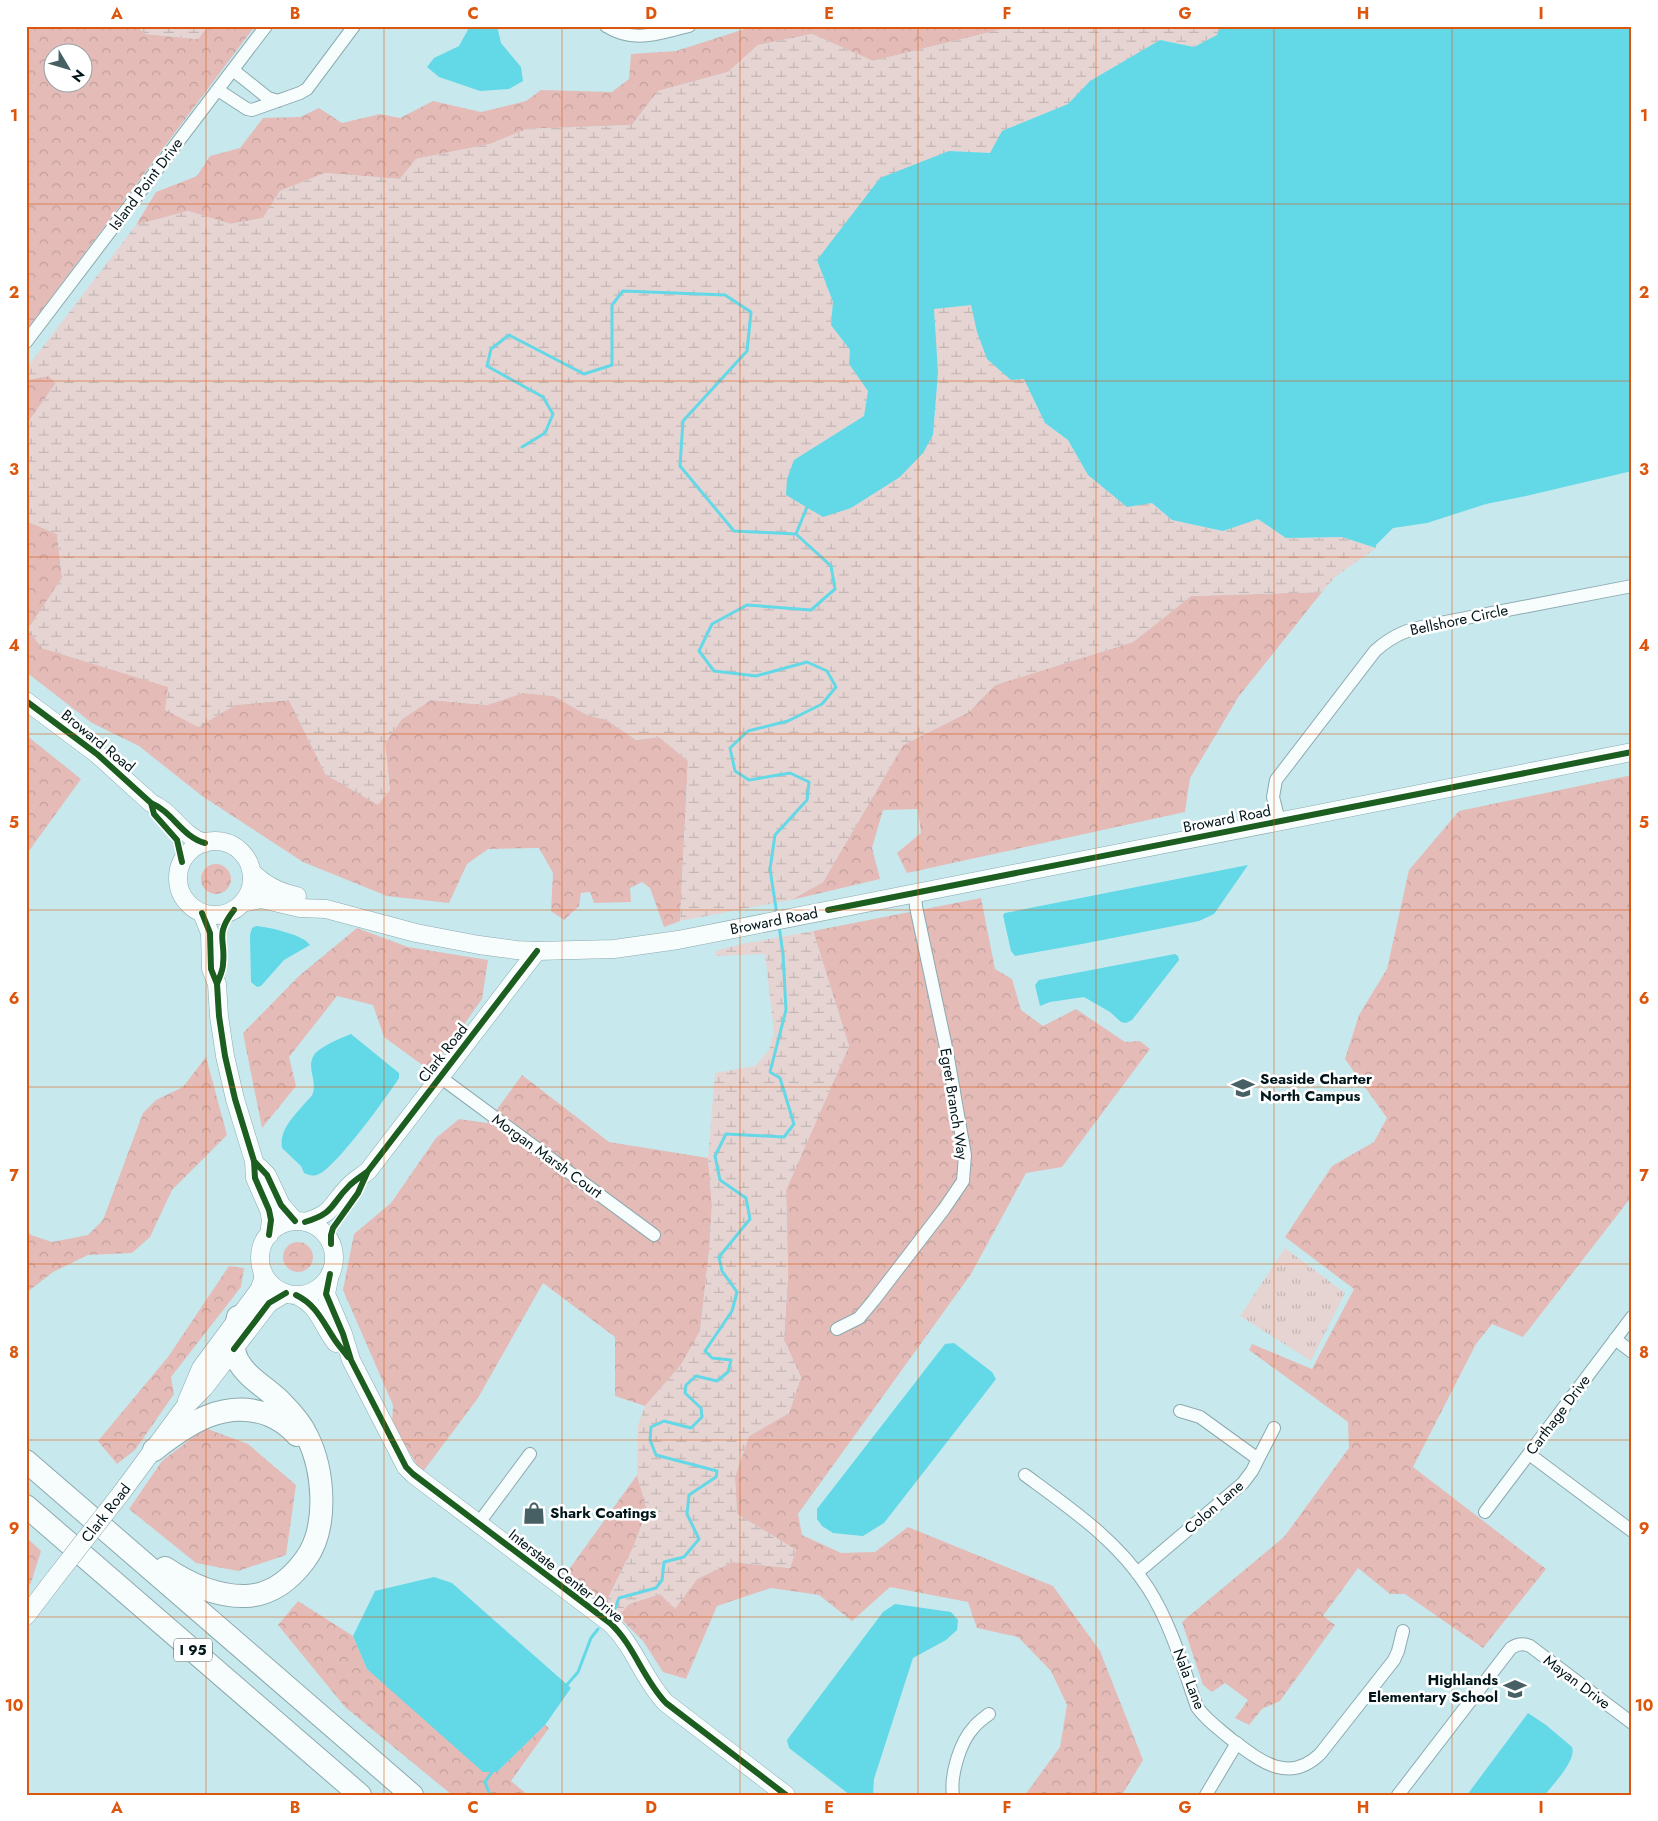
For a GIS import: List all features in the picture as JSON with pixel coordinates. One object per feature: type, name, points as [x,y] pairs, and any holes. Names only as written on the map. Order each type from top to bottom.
[{"type":"highway","points":[[114,1538],[175,1575],[209,1590],[237,1596],[262,1593],[286,1580],[306,1558],[314,1545],[320,1528],[322,1509],[318,1466],[307,1434],[281,1402],[243,1369],[237,1360],[234,1349],[234,1334],[238,1317]]},
{"type":"highway","points":[[154,1450],[180,1430],[196,1421],[218,1412],[242,1409],[259,1411],[276,1418],[292,1429],[318,1466]]},
{"type":"highway","name":"I 95","points":[[26,1461],[412,1795]]},
{"type":"highway","name":"I 95","points":[[26,1506],[360,1795]]},
{"type":"street","name":"Island Point Drive","points":[[26,342],[266,26]]},
{"type":"street","points":[[218,90],[247,109],[252,110],[306,89],[354,26]]},
{"type":"street","points":[[606,26],[616,32],[640,37],[689,26]]},
{"type":"street","points":[[233,70],[268,98],[278,101]]},
{"type":"street","name":"Bellshore Circle","points":[[1279,821],[1273,797],[1273,788],[1276,780],[1375,651],[1391,638],[1407,630],[1632,586]]},
{"type":"street","name":"Broward Road","points":[[26,701],[97,754],[152,803],[162,807],[194,838],[205,843]]},
{"type":"street","name":"Broward Road","points":[[251,871],[260,881],[271,887],[286,894],[303,897],[326,909],[456,942],[537,952],[614,949],[794,917],[1632,752]]},
{"type":"street","name":"Broward Road","points":[[152,803],[154,814],[177,840],[182,862]]},
{"type":"street","points":[[217,984],[223,965],[221,933],[227,919],[238,907],[250,888],[251,871],[242,853],[225,843],[205,843],[196,847],[182,862],[178,872],[178,883],[186,902],[202,913],[214,916],[224,914],[238,907]]},
{"type":"street","name":"Egret Branch Way","points":[[837,1329],[858,1318],[874,1300],[944,1209],[963,1181],[966,1154],[914,893]]},
{"type":"street","name":"Broward Road","points":[[238,907],[261,899],[300,908],[326,909]]},
{"type":"street","points":[[202,913],[210,934],[211,969],[217,984],[225,1056],[237,1107],[254,1162],[255,1178],[269,1210],[271,1220],[269,1235],[261,1252],[263,1272],[268,1281],[276,1288],[291,1294],[306,1294],[316,1290],[324,1283],[330,1274],[334,1259],[331,1244],[325,1234],[316,1226],[300,1222],[285,1223],[269,1235]]},
{"type":"street","name":"Clark Road","points":[[300,1222],[321,1217],[328,1212],[350,1186],[368,1171],[537,952]]},
{"type":"street","name":"Morgan Marsh Court","points":[[440,1077],[654,1235]]},
{"type":"street","points":[[254,1162],[267,1176],[281,1205],[300,1222]]},
{"type":"street","name":"Clark Road","points":[[331,1244],[333,1228],[358,1193],[368,1171]]},
{"type":"street","name":"Clark Road","points":[[184,1408],[192,1385],[201,1368],[259,1290],[263,1280],[263,1272]]},
{"type":"street","name":"Interstate Center Drive","points":[[330,1274],[326,1294],[344,1334],[351,1360]]},
{"type":"street","name":"Clark Road","points":[[26,1616],[154,1450],[184,1408],[204,1388],[268,1303],[291,1294]]},
{"type":"street","name":"Interstate Center Drive","points":[[291,1294],[310,1303],[334,1339],[351,1360],[406,1467],[478,1524],[610,1623],[626,1641],[653,1688],[666,1703],[786,1795]]},
{"type":"street","name":"Carthage Drive","points":[[1485,1512],[1632,1317]]},
{"type":"street","points":[[1615,1339],[1632,1352]]},
{"type":"street","points":[[1180,1411],[1200,1417],[1258,1458]]},
{"type":"street","name":"Colon Lane","points":[[1137,1573],[1235,1491],[1252,1471],[1274,1428]]},
{"type":"street","points":[[478,1524],[530,1454]]},
{"type":"street","points":[[1529,1454],[1632,1531]]},
{"type":"street","name":"Nala Lane","points":[[1025,1475],[1088,1523],[1127,1560],[1148,1588],[1169,1630],[1197,1707],[1205,1718],[1261,1761],[1282,1769],[1303,1766],[1315,1760],[1394,1660],[1403,1631]]},
{"type":"street","name":"Mayan Drive","points":[[1398,1795],[1511,1648],[1521,1644],[1530,1646],[1632,1723]]},
{"type":"street","points":[[953,1795],[951,1786],[953,1773],[964,1741],[974,1726],[989,1714]]},
{"type":"street","points":[[1206,1795],[1237,1743]]},
{"type":"green space","points":[[26,26],[136,26],[146,34],[198,39],[208,26],[255,26],[26,331]]},
{"type":"green space","points":[[136,26],[208,26],[198,39],[146,34]]},
{"type":"green space","points":[[754,26],[1015,26],[873,61],[812,34],[758,45],[728,72],[658,91],[632,125],[527,129],[490,144],[416,159],[400,179],[325,173],[280,191],[263,218],[231,224],[188,211],[136,225],[156,192],[197,176],[210,156],[240,148],[263,118],[300,117],[319,108],[342,123],[380,114],[400,118],[433,101],[481,112],[526,101],[541,90],[612,92],[629,79],[631,54],[676,51]]},
{"type":"green space","points":[[1015,26],[1221,26],[1217,35],[1194,47],[1160,40],[1090,81],[1068,104],[1002,131],[990,153],[949,151],[817,260],[833,302],[831,325],[850,350],[849,364],[868,391],[864,416],[794,460],[933,435],[938,372],[933,309],[972,305],[977,332],[1024,379],[1045,423],[1068,440],[1088,475],[1152,503],[1172,520],[1222,531],[1258,519],[1286,538],[1342,537],[1376,548],[1335,577],[1322,592],[1191,596],[1133,642],[995,685],[969,712],[903,745],[823,882],[791,900],[680,921],[688,761],[659,737],[637,740],[607,720],[587,715],[554,696],[523,693],[487,705],[431,700],[402,719],[385,743],[390,790],[378,805],[326,775],[289,700],[235,705],[198,727],[165,710],[168,687],[42,648],[28,629],[62,578],[57,534],[26,521],[26,425],[56,383],[49,376],[26,380],[26,369],[136,225],[188,211],[231,224],[263,218],[280,191],[325,173],[400,179],[416,159],[490,144],[527,129],[632,125],[658,91],[728,72],[758,45],[812,34],[873,61]]},
{"type":"green space","points":[[49,376],[56,383],[26,425],[26,380]]},
{"type":"green space","points":[[26,521],[57,534],[62,578],[28,629],[42,648],[169,687],[198,727],[235,705],[289,700],[326,775],[390,790],[385,743],[402,719],[431,700],[487,705],[523,693],[554,696],[587,715],[607,720],[636,740],[659,737],[688,761],[680,921],[664,927],[650,888],[642,882],[630,888],[631,902],[594,903],[590,892],[581,893],[579,906],[564,920],[551,911],[553,873],[539,848],[488,849],[467,864],[449,903],[387,896],[303,862],[202,796],[139,746],[92,723],[26,672]]},
{"type":"green space","points":[[1322,592],[1239,696],[1190,778],[1185,812],[907,873],[897,853],[921,833],[918,809],[883,810],[872,848],[880,879],[791,900],[823,882],[903,745],[969,712],[995,685],[1133,642],[1191,596]]},
{"type":"green space","points":[[26,735],[81,779],[26,855]]},
{"type":"green space","points":[[1632,775],[1632,1196],[1523,1337],[1492,1324],[1476,1344],[1413,1467],[1546,1569],[1483,1648],[1405,1594],[1390,1594],[1358,1568],[1323,1616],[1335,1625],[1280,1701],[1262,1709],[1249,1725],[1235,1718],[1248,1700],[1225,1683],[1212,1692],[1203,1685],[1182,1622],[1284,1537],[1349,1448],[1348,1422],[1249,1350],[1252,1344],[1312,1369],[1354,1289],[1285,1237],[1332,1166],[1374,1142],[1387,1118],[1345,1059],[1359,1015],[1387,969],[1409,870],[1459,811]]},
{"type":"green space","points":[[216,864],[222,865],[230,873],[230,885],[222,893],[216,894],[210,893],[202,885],[201,879],[202,873],[210,865]]},
{"type":"green space","points":[[981,898],[995,969],[1012,979],[1021,1010],[1043,1026],[1076,1009],[1125,1042],[1140,1041],[1150,1049],[1062,1167],[1026,1173],[971,1274],[798,1514],[802,1535],[841,1553],[875,1552],[908,1527],[1053,1586],[1100,1651],[1143,1760],[1122,1795],[1025,1795],[1060,1747],[1067,1705],[1051,1671],[1018,1637],[977,1628],[968,1602],[890,1587],[852,1621],[819,1595],[771,1588],[717,1606],[686,1679],[663,1672],[643,1641],[618,1616],[629,1604],[660,1594],[675,1608],[697,1579],[732,1562],[790,1568],[796,1550],[737,1514],[735,1477],[749,1436],[789,1413],[801,1377],[784,1340],[788,1273],[786,1190],[849,1046],[813,931]]},
{"type":"green space","points":[[357,928],[408,947],[488,960],[482,999],[441,1057],[425,1067],[384,1037],[373,1005],[337,996],[289,1057],[296,1086],[262,1128],[243,1033],[299,976]]},
{"type":"green space","points":[[813,931],[849,1046],[786,1190],[788,1273],[784,1340],[801,1377],[789,1413],[749,1436],[735,1477],[737,1514],[796,1550],[790,1568],[732,1562],[697,1579],[675,1609],[660,1594],[629,1604],[618,1616],[607,1608],[609,1596],[633,1548],[647,1510],[637,1475],[638,1425],[645,1406],[681,1365],[700,1331],[712,1205],[708,1158],[715,1073],[755,1066],[769,1050],[774,1032],[765,954],[716,956],[715,953],[718,950],[747,943]]},
{"type":"green space","points":[[206,1057],[227,1135],[172,1190],[150,1237],[132,1253],[88,1255],[53,1272],[26,1293],[26,1230],[31,1235],[52,1242],[88,1235],[103,1220],[143,1113],[156,1100],[183,1087]]},
{"type":"green space","points":[[522,1075],[609,1142],[708,1158],[712,1205],[700,1332],[681,1365],[645,1406],[615,1396],[615,1337],[543,1283],[478,1398],[422,1473],[392,1424],[393,1405],[343,1290],[354,1234],[391,1203],[436,1138],[459,1119],[487,1123]]},
{"type":"green space","points":[[298,1242],[304,1243],[312,1251],[312,1263],[304,1271],[298,1272],[292,1271],[284,1263],[283,1257],[284,1251],[292,1243]]},
{"type":"green space","points":[[1285,1248],[1345,1293],[1311,1361],[1240,1316]]},
{"type":"green space","points":[[229,1266],[244,1268],[241,1287],[171,1377],[174,1394],[135,1450],[117,1464],[98,1441],[168,1357]]},
{"type":"green space","points":[[205,1428],[248,1444],[296,1485],[286,1555],[238,1571],[196,1563],[129,1509],[162,1461]]},
{"type":"green space","points":[[637,1475],[647,1510],[633,1548],[609,1596],[607,1608],[565,1575]]},
{"type":"green space","points":[[26,1537],[41,1551],[31,1583],[26,1589]]},
{"type":"green space","points":[[298,1601],[353,1636],[367,1669],[497,1772],[545,1725],[549,1728],[511,1781],[528,1795],[452,1795],[345,1707],[278,1625]]},
{"type":"water","points":[[470,26],[497,26],[501,43],[521,67],[523,81],[509,89],[480,91],[439,77],[427,67],[434,58],[459,46]]},
{"type":"water","points":[[1221,26],[1632,26],[1632,471],[1486,504],[1427,523],[1393,528],[1376,545],[1376,548],[1342,537],[1286,538],[1258,519],[1223,531],[1172,520],[1152,503],[1127,507],[1088,475],[1068,440],[1045,423],[1024,379],[1011,380],[987,359],[977,332],[971,305],[934,309],[938,372],[933,435],[923,453],[900,477],[851,508],[823,517],[786,495],[787,479],[794,460],[864,416],[868,391],[849,364],[850,350],[831,325],[833,302],[817,260],[880,178],[949,151],[990,153],[1002,131],[1068,104],[1090,81],[1160,40],[1194,47],[1217,35]]},
{"type":"water","points":[[1248,865],[1214,914],[1199,921],[1015,956],[1011,951],[1003,915],[1005,913]]},
{"type":"water","points":[[256,926],[294,935],[310,945],[284,960],[261,986],[257,987],[251,982],[250,935],[252,928]]},
{"type":"water","points":[[1175,954],[1179,960],[1132,1020],[1126,1023],[1121,1022],[1110,1012],[1084,997],[1050,1002],[1040,1006],[1035,985],[1039,980]]},
{"type":"water","points":[[351,1034],[399,1073],[399,1078],[373,1115],[337,1159],[319,1174],[309,1175],[304,1173],[301,1166],[282,1148],[283,1135],[289,1123],[313,1093],[314,1083],[311,1064],[314,1055],[325,1046]]},
{"type":"water","points":[[954,1343],[992,1372],[996,1379],[884,1523],[863,1536],[833,1533],[822,1526],[817,1519],[817,1509],[945,1344]]},
{"type":"water","points":[[434,1577],[452,1583],[571,1688],[545,1725],[497,1772],[483,1772],[367,1669],[353,1636],[375,1591]]},
{"type":"water","points":[[895,1604],[951,1612],[958,1620],[957,1630],[946,1640],[913,1658],[874,1779],[873,1795],[850,1795],[789,1748],[787,1740],[883,1612]]},
{"type":"water","points":[[1528,1713],[1546,1725],[1572,1747],[1571,1758],[1563,1772],[1545,1795],[1467,1795]]},
{"type":"waterway","points":[[522,447],[545,433],[553,414],[543,397],[487,366],[491,349],[509,335],[584,374],[612,365],[612,305],[623,291],[725,295],[751,312],[747,351],[683,421],[680,466],[734,531],[796,534]]},
{"type":"waterway","points":[[777,915],[770,869],[775,835],[807,800],[809,782],[790,773],[749,780],[735,771],[730,748],[748,731],[788,721],[822,704],[836,687],[827,671],[807,662],[756,676],[714,671],[699,651],[712,624],[747,605],[811,610],[835,589],[831,566],[796,534],[807,507]]},
{"type":"waterway","points":[[614,1611],[619,1598],[656,1588],[662,1580],[664,1562],[684,1557],[699,1539],[687,1514],[689,1495],[716,1477],[717,1471],[656,1455],[650,1440],[651,1427],[664,1421],[691,1428],[702,1417],[701,1408],[685,1393],[686,1385],[696,1376],[717,1381],[728,1372],[731,1360],[712,1358],[705,1351],[732,1311],[737,1292],[722,1271],[719,1257],[750,1219],[746,1198],[720,1180],[715,1156],[726,1134],[784,1137],[794,1124],[780,1078],[770,1072],[786,1010],[783,954],[779,926]]},
{"type":"waterway","points":[[565,1687],[578,1672],[591,1638],[598,1629]]},
{"type":"waterway","points":[[490,1795],[485,1782],[494,1769]]},
{"type":"cycle path","points":[[26,701],[97,754],[190,835],[205,843]]},
{"type":"cycle path","points":[[828,910],[1632,752]]},
{"type":"cycle path","points":[[151,803],[154,814],[177,840],[182,862]]},
{"type":"cycle path","points":[[217,984],[223,967],[222,937],[224,926],[234,910]]},
{"type":"cycle path","points":[[202,913],[210,933],[211,969],[217,984],[219,1016],[225,1056],[235,1099],[254,1161],[255,1178],[269,1210],[271,1220],[269,1235]]},
{"type":"cycle path","points":[[305,1222],[327,1212],[349,1186],[368,1171],[537,951]]},
{"type":"cycle path","points":[[254,1161],[267,1175],[281,1205],[295,1221]]},
{"type":"cycle path","points":[[331,1244],[333,1228],[358,1193],[367,1173]]},
{"type":"cycle path","points":[[330,1274],[326,1294],[343,1334],[351,1360],[406,1467],[610,1623],[626,1641],[658,1694],[666,1703],[786,1795]]},
{"type":"cycle path","points":[[234,1349],[269,1303],[286,1293]]},
{"type":"cycle path","points":[[296,1295],[313,1308],[348,1357]]},
{"type":"place","name":"Seaside Charter North Campus","points":[[1243,1088]]},
{"type":"place","name":"Shark Coatings","points":[[534,1513]]},
{"type":"place","name":"Highlands Elementary School","points":[[1515,1689]]}]
